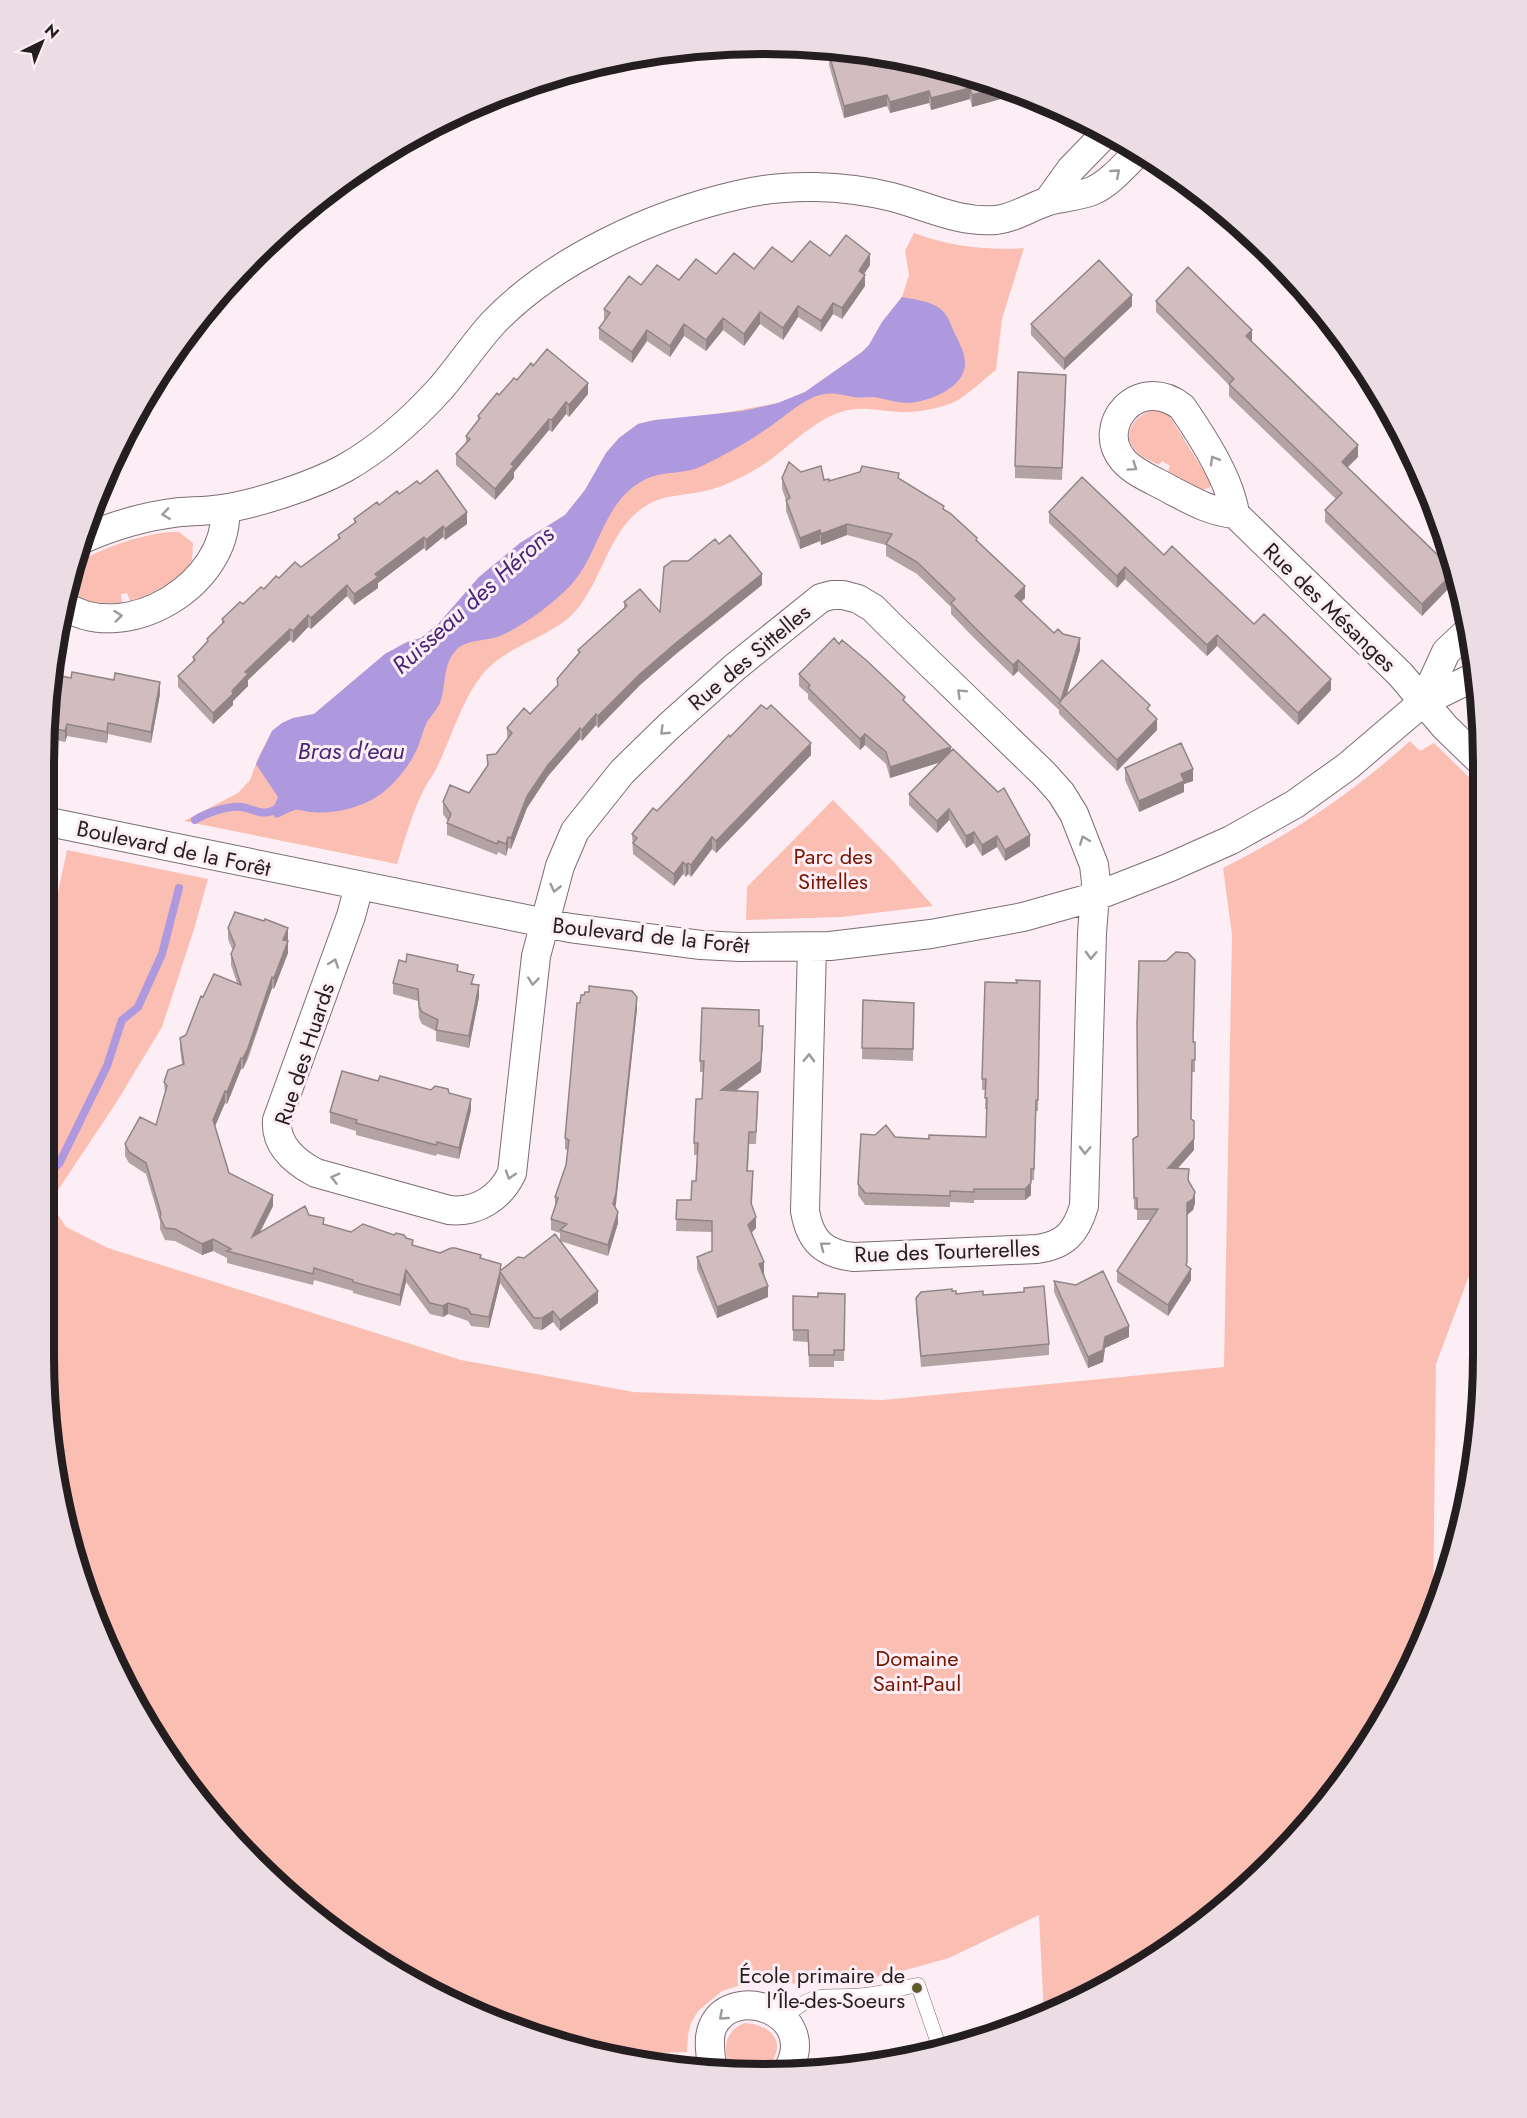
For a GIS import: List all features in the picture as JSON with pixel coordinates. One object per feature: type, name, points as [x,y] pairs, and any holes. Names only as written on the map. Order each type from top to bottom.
[{"type":"street","points":[[1048,201],[1071,169],[1100,139]]},
{"type":"street","points":[[92,536],[132,520],[225,509],[295,489],[322,479],[369,454],[393,436],[424,406],[494,323],[529,291],[589,251],[687,210],[740,194],[781,188],[835,188],[894,197],[940,214],[996,220],[1008,218],[1048,201],[1092,191],[1132,158]]},
{"type":"street","points":[[1144,396],[1160,396],[1182,407],[1222,474],[1229,489],[1235,514],[1223,513],[1195,503],[1123,460],[1114,437],[1115,425],[1130,403],[1144,396]]},
{"type":"street","points":[[72,609],[84,615],[121,617],[140,613],[177,596],[204,572],[214,557],[226,522],[225,509]]},
{"type":"street","name":"Rue des Mésanges","points":[[1235,514],[1400,674],[1423,702],[1473,753]]},
{"type":"street","name":"Rue des Sittelles","points":[[544,924],[560,866],[574,831],[622,772],[735,667],[811,604],[832,595],[858,599],[873,608],[1055,787],[1068,802],[1074,814],[1094,865],[1096,882],[1094,897]]},
{"type":"street","name":"Boulevard de la Forêt","points":[[1423,702],[1446,652],[1461,638]]},
{"type":"street","name":"Boulevard de la Forêt","points":[[54,823],[544,924],[611,935],[740,947],[812,947],[902,938],[979,926],[1051,910],[1138,881],[1231,840],[1295,804],[1348,766],[1423,702],[1468,680]]},
{"type":"street","name":"Rue des Huards","points":[[359,886],[351,916],[276,1131],[279,1140],[294,1159],[316,1173],[449,1210],[460,1211],[485,1204],[506,1186],[512,1173],[535,964],[544,924]]},
{"type":"street","name":"Rue des Tourterelles","points":[[812,947],[804,1211],[807,1225],[816,1240],[826,1249],[839,1255],[854,1257],[1052,1247],[1074,1232],[1083,1206],[1094,897]]},
{"type":"street","points":[[712,2062],[711,2032],[718,2019],[735,2007],[754,2005],[783,2019],[791,2028],[796,2046],[792,2063]]},
{"type":"lane","points":[[783,2019],[796,2007],[820,1995],[865,1995],[918,1985],[938,2042]]},
{"type":"green space","points":[[914,233],[968,246],[996,249],[1024,248],[1002,319],[996,370],[955,402],[940,407],[907,412],[863,409],[841,412],[817,424],[762,465],[740,478],[711,490],[659,500],[632,516],[615,540],[587,596],[570,617],[495,662],[475,685],[441,760],[422,793],[397,864],[184,821],[238,793],[250,780],[272,731],[293,718],[314,714],[385,654],[407,642],[421,638],[438,624],[479,577],[520,543],[565,515],[585,490],[606,453],[619,438],[638,424],[655,420],[708,416],[778,403],[805,392],[862,352],[902,297],[909,275],[905,251]]},
{"type":"green space","points":[[1150,411],[1161,411],[1169,415],[1209,480],[1211,485],[1209,488],[1202,490],[1168,471],[1170,466],[1162,461],[1159,465],[1136,452],[1129,437],[1132,426],[1139,417]]},
{"type":"green space","points":[[179,532],[193,543],[192,561],[172,581],[148,595],[130,601],[127,593],[121,594],[122,603],[91,602],[75,594],[85,559],[121,543],[145,536]]},
{"type":"green space","name":"Domaine Saint-Paul","points":[[1410,741],[1420,751],[1434,743],[1473,781],[1473,1265],[1436,1364],[1433,1588],[1400,1668],[1353,1749],[1297,1822],[1265,1856],[1231,1888],[1158,1944],[1118,1969],[1043,2006],[1039,1915],[949,1958],[884,1976],[796,1984],[773,1980],[741,1985],[722,1991],[698,2011],[691,2023],[687,2052],[646,2054],[580,2040],[535,2026],[450,1991],[369,1944],[296,1888],[262,1856],[201,1786],[149,1709],[108,1626],[92,1583],[78,1538],[60,1447],[54,1354],[54,1208],[66,1227],[108,1248],[461,1360],[633,1392],[883,1400],[1224,1367],[1232,935],[1223,868],[1321,811]]},
{"type":"green space","name":"Parc des Sittelles","points":[[833,800],[894,862],[933,906],[841,917],[746,920],[747,887]]},
{"type":"green space","name":"Domaine Saint-Paul","points":[[67,850],[208,879],[162,1027],[116,1103],[54,1196],[54,910]]},
{"type":"green space","points":[[744,2023],[754,2024],[769,2031],[777,2043],[777,2051],[770,2064],[727,2062],[728,2037]]},
{"type":"water","name":"Bras d'eau","points":[[902,297],[938,307],[948,317],[965,362],[960,379],[953,386],[936,396],[909,403],[874,397],[820,395],[802,403],[744,444],[702,466],[644,480],[619,501],[580,573],[563,593],[519,626],[495,638],[467,643],[457,649],[448,665],[440,703],[427,722],[411,761],[388,788],[370,801],[345,810],[308,812],[295,810],[276,818],[271,813],[278,797],[256,764],[272,731],[293,718],[314,714],[385,654],[407,642],[421,638],[438,624],[479,577],[520,543],[565,515],[585,490],[606,453],[619,438],[638,424],[655,420],[743,411],[778,403],[805,392],[862,352]]},
{"type":"building","points":[[830,58],[902,68],[947,78],[988,91],[972,95],[970,88],[931,98],[929,91],[890,102],[887,95],[844,106]]},
{"type":"building","points":[[846,235],[870,254],[859,271],[865,275],[842,308],[833,303],[821,321],[798,306],[783,328],[760,312],[744,334],[723,318],[706,340],[684,324],[670,346],[647,330],[632,352],[599,328],[610,313],[604,309],[629,276],[641,285],[657,265],[679,280],[696,259],[716,274],[734,253],[754,269],[772,247],[792,262],[810,241],[830,256]]},
{"type":"building","points":[[1099,260],[1132,295],[1064,359],[1031,324]]},
{"type":"building","points":[[1188,267],[1252,330],[1246,336],[1358,445],[1342,462],[1443,560],[1448,578],[1422,604],[1325,510],[1342,493],[1229,384],[1234,379],[1156,301]]},
{"type":"building","points":[[547,349],[588,383],[569,405],[566,402],[552,420],[549,419],[511,464],[514,466],[495,489],[456,454],[470,439],[466,436],[480,418],[478,416],[497,393],[499,395],[514,378],[517,380],[531,363],[533,366]]},
{"type":"building","points":[[1018,372],[1066,375],[1062,468],[1015,466]]},
{"type":"building","points":[[789,462],[801,472],[821,466],[824,480],[829,479],[829,481],[860,472],[862,466],[899,473],[898,478],[944,506],[943,509],[977,538],[976,540],[1025,586],[1015,596],[1054,633],[1058,629],[1063,634],[1080,638],[1061,700],[1102,660],[1150,705],[1147,709],[1157,719],[1117,760],[1018,660],[1013,665],[973,626],[951,603],[955,599],[917,562],[886,544],[892,534],[847,524],[821,534],[820,530],[800,538],[786,500],[790,498],[782,478]]},
{"type":"building","points":[[437,470],[467,512],[445,529],[443,526],[426,540],[424,537],[375,574],[378,577],[354,594],[347,585],[311,618],[308,615],[293,631],[290,629],[245,672],[248,674],[232,691],[233,694],[213,713],[178,676],[195,660],[193,657],[224,622],[222,619],[240,602],[243,604],[261,587],[264,589],[276,576],[279,578],[295,562],[301,567],[340,538],[338,535],[356,522],[354,519],[377,502],[379,505],[397,491],[399,494],[417,481],[420,484]]},
{"type":"building","points":[[1082,477],[1164,555],[1172,546],[1254,624],[1264,614],[1331,679],[1298,713],[1217,635],[1207,645],[1125,567],[1117,576],[1049,512]]},
{"type":"building","points":[[730,535],[762,574],[677,642],[640,674],[598,716],[596,714],[582,730],[580,728],[548,765],[527,796],[511,838],[508,837],[506,844],[498,841],[497,844],[447,823],[451,814],[443,802],[450,785],[469,793],[488,765],[487,755],[496,754],[512,733],[507,728],[524,708],[530,714],[558,685],[557,679],[580,652],[578,650],[627,606],[624,602],[640,589],[660,612],[664,567],[672,561],[688,561],[715,539],[719,544]]},
{"type":"building","points":[[834,638],[839,644],[842,640],[866,660],[905,697],[903,700],[951,747],[890,767],[886,752],[865,734],[860,739],[808,688],[810,685],[799,674]]},
{"type":"building","points":[[72,672],[114,680],[115,673],[160,682],[151,732],[108,723],[107,732],[67,724],[65,731],[55,729],[60,676],[71,678]]},
{"type":"building","points":[[761,705],[767,709],[771,705],[811,743],[716,841],[712,837],[691,865],[683,862],[674,874],[633,843],[637,838],[632,834],[653,808],[657,811],[729,735],[730,737]]},
{"type":"building","points":[[1181,743],[1193,769],[1181,774],[1184,781],[1139,801],[1125,768]]},
{"type":"building","points":[[953,749],[998,792],[1004,788],[1030,835],[1005,850],[997,836],[982,845],[974,832],[966,836],[949,809],[937,821],[909,794]]},
{"type":"building","points":[[235,912],[264,921],[265,919],[288,928],[283,940],[288,941],[274,978],[272,977],[248,1048],[241,1058],[213,1120],[229,1173],[273,1195],[252,1237],[305,1206],[309,1215],[324,1218],[323,1224],[351,1232],[363,1224],[394,1235],[396,1233],[404,1235],[413,1240],[412,1245],[440,1253],[455,1248],[481,1255],[480,1258],[501,1264],[500,1271],[518,1257],[524,1258],[555,1234],[598,1291],[560,1320],[553,1311],[542,1318],[534,1318],[500,1272],[489,1317],[471,1314],[468,1309],[448,1303],[443,1306],[430,1303],[406,1270],[400,1295],[314,1268],[313,1274],[227,1251],[231,1249],[213,1239],[202,1244],[175,1229],[165,1228],[146,1163],[129,1152],[125,1144],[140,1117],[156,1125],[167,1086],[164,1082],[168,1070],[184,1064],[180,1038],[186,1035],[201,996],[203,997],[214,974],[241,985],[231,954],[235,945],[228,928]]},
{"type":"building","points":[[1176,952],[1188,953],[1195,960],[1193,1042],[1195,1042],[1195,1060],[1192,1060],[1191,1119],[1194,1121],[1194,1139],[1168,1168],[1189,1169],[1188,1180],[1195,1192],[1193,1199],[1187,1203],[1186,1265],[1191,1269],[1168,1305],[1117,1271],[1158,1209],[1137,1209],[1137,1198],[1134,1198],[1133,1139],[1138,1136],[1139,961],[1166,961]]},
{"type":"building","points":[[407,954],[458,965],[457,971],[474,975],[471,984],[479,985],[469,1036],[436,1030],[438,1020],[422,1012],[419,1006],[418,989],[393,983],[399,960],[406,962]]},
{"type":"building","points":[[1016,980],[1040,981],[1038,1100],[1036,1100],[1034,1169],[1031,1169],[1031,1183],[1025,1189],[950,1191],[950,1196],[865,1193],[858,1184],[861,1134],[875,1135],[886,1125],[895,1137],[929,1139],[929,1135],[986,1137],[986,1079],[982,1079],[985,982],[1017,983]]},
{"type":"building","points":[[589,986],[632,991],[637,997],[613,1204],[618,1212],[608,1245],[560,1230],[567,1224],[551,1219],[558,1198],[555,1197],[566,1165],[569,1140],[565,1138],[577,1003],[580,1003],[581,995],[589,992]]},
{"type":"building","points":[[863,1000],[914,1003],[913,1049],[862,1048]]},
{"type":"building","points":[[702,1008],[759,1010],[759,1026],[763,1026],[761,1061],[721,1090],[758,1092],[756,1132],[749,1132],[747,1171],[753,1171],[751,1203],[756,1217],[748,1225],[764,1262],[759,1264],[768,1286],[717,1307],[697,1257],[712,1251],[712,1221],[676,1219],[677,1200],[691,1200],[692,1181],[696,1181],[698,1143],[694,1143],[696,1099],[702,1099],[704,1061],[700,1061]]},
{"type":"building","points":[[342,1071],[378,1081],[380,1076],[431,1090],[435,1086],[448,1089],[449,1093],[471,1099],[459,1148],[437,1142],[436,1145],[356,1123],[357,1120],[330,1112]]},
{"type":"building","points":[[1103,1271],[1129,1326],[1105,1337],[1103,1350],[1088,1357],[1054,1281],[1076,1285]]},
{"type":"building","points":[[1044,1286],[1049,1344],[921,1356],[916,1298],[921,1292],[952,1289],[956,1291],[956,1294],[983,1291],[983,1295],[1024,1292],[1024,1288]]},
{"type":"building","points":[[818,1293],[845,1294],[844,1350],[834,1350],[834,1355],[809,1355],[808,1330],[793,1330],[793,1296],[818,1297]]},
{"type":"waterway","name":"Ruisseau des Hérons","points":[[195,820],[224,808],[242,807],[265,813],[279,807]]},
{"type":"waterway","name":"Ruisseau des Hérons","points":[[54,1168],[59,1164],[107,1066],[122,1020],[138,1007],[162,954],[179,888]]},
{"type":"place","name":"École primaire de l'Île-des-Soeurs","points":[[917,1988]]}]
